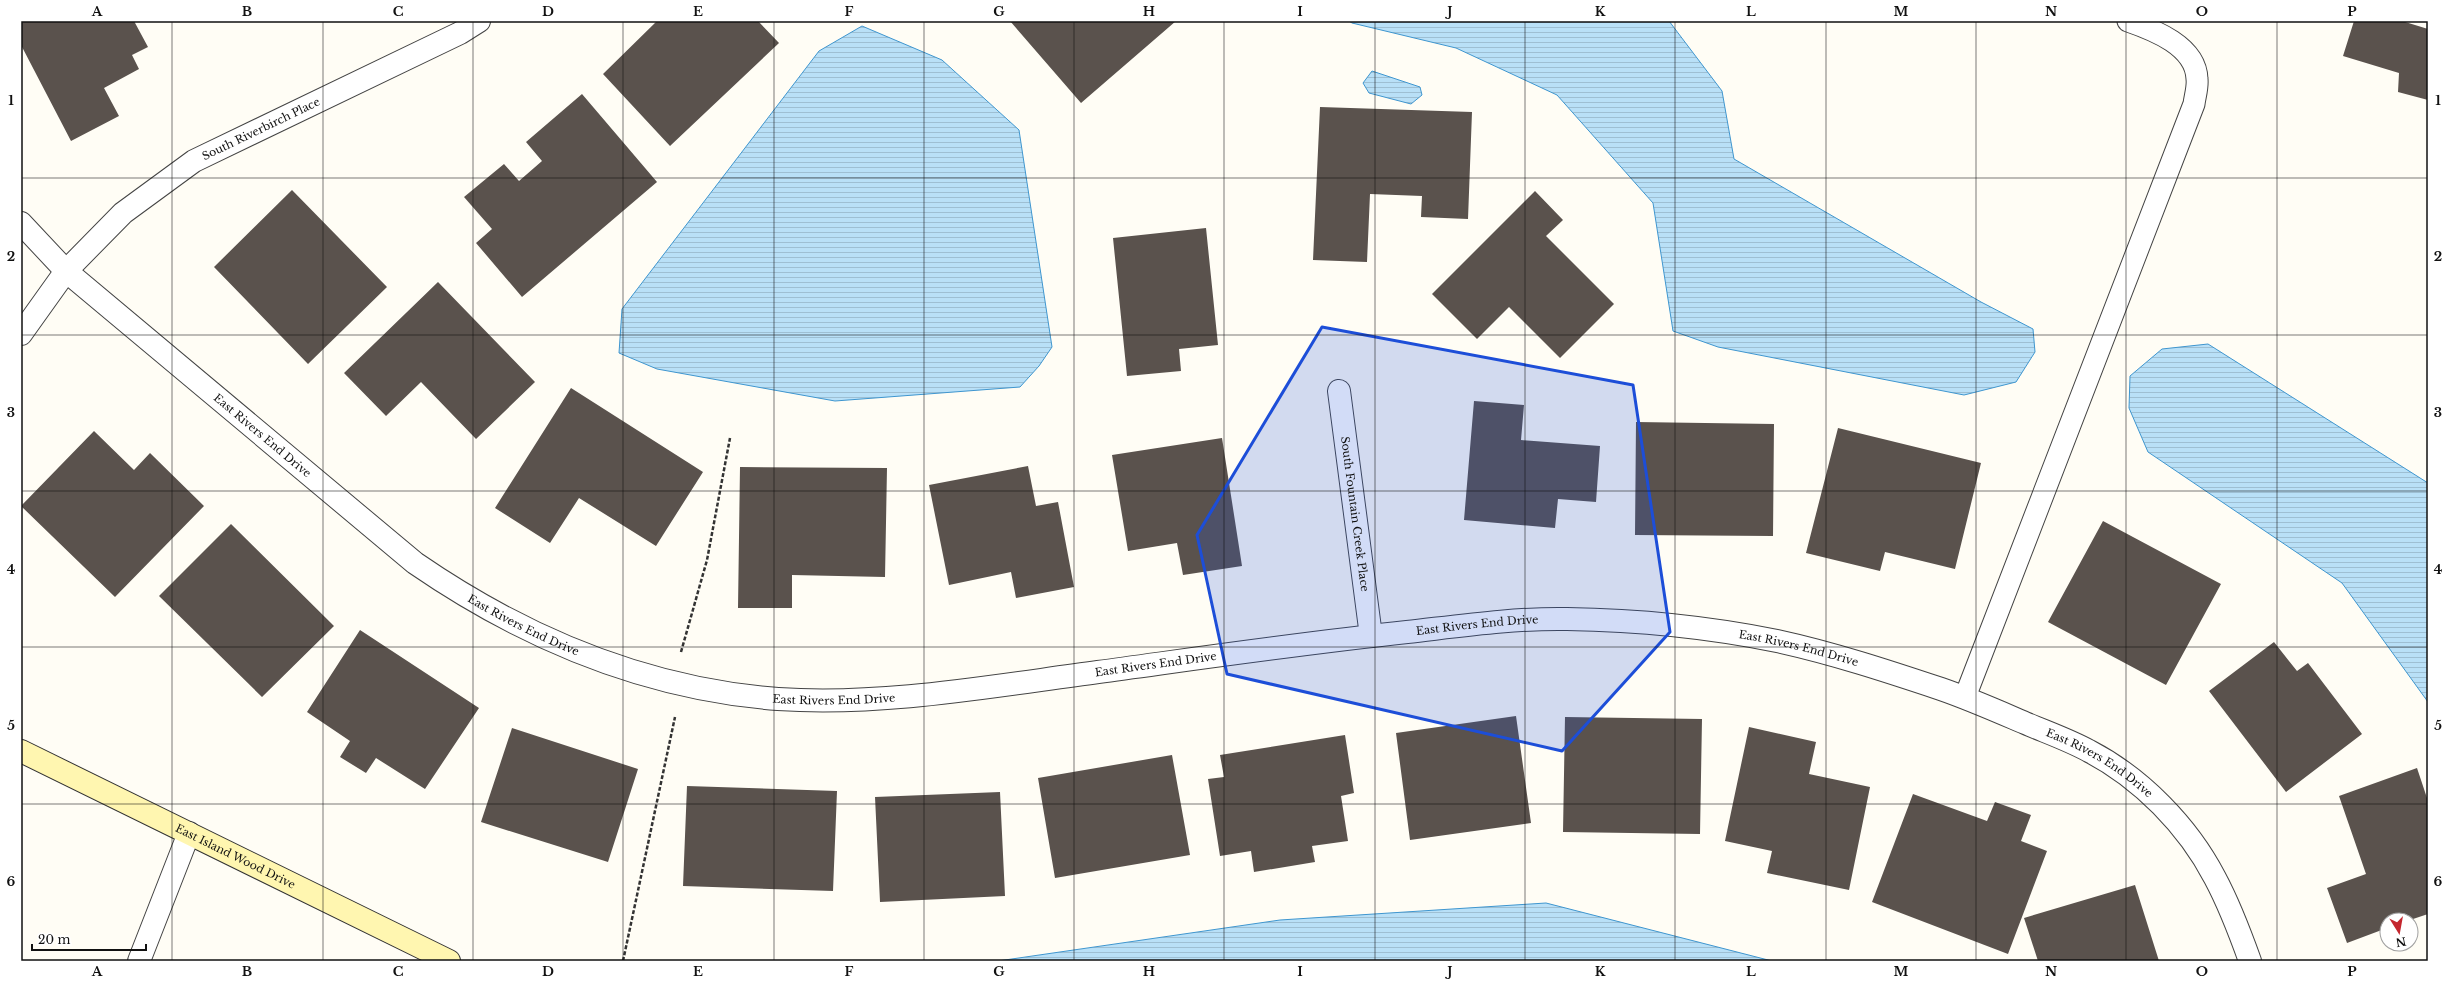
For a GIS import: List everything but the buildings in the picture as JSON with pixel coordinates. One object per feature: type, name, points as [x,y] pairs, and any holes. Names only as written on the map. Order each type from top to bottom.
[{"type":"street","name":"South Riverbirch Place","points":[[21,334],[66,271],[123,213],[194,161],[460,33],[479,21]]},
{"type":"street","name":"East Rivers End Drive","points":[[21,223],[66,271],[415,563],[455,591],[497,616],[560,646],[586,656],[678,684],[727,693],[775,699],[824,701],[921,695],[1371,636],[1514,620],[1567,619],[1672,625],[1777,641],[1879,669],[1965,697],[2090,751],[2127,775],[2160,804],[2190,838],[2214,874],[2250,961]]},
{"type":"street","name":"South Fountain Creek Place","points":[[1339,391],[1371,636]]},
{"type":"street","name":"East Island Wood Drive","points":[[21,751],[449,961]]},
{"type":"street","points":[[139,961],[189,833]]},
{"type":"lane","points":[[1965,697],[2194,104],[2197,79],[2191,60],[2175,42],[2128,21]]},
{"type":"path","points":[[681,654],[707,560],[730,438]]},
{"type":"path","points":[[623,961],[675,717]]},
{"type":"highlighted area","points":[[1322,327],[1633,385],[1670,632],[1562,751],[1227,674],[1197,535]]},
{"type":"water","points":[[1349,21],[1669,21],[1722,91],[1734,159],[1981,302],[2033,329],[2035,352],[2016,382],[1964,395],[1718,347],[1673,331],[1653,203],[1557,95],[1456,48],[1352,23]]},
{"type":"water","points":[[862,26],[942,60],[1019,130],[1052,347],[1039,366],[1020,387],[835,401],[657,369],[619,353],[622,309],[819,51]]},
{"type":"water","points":[[1372,71],[1420,87],[1422,95],[1411,104],[1369,93],[1363,83]]},
{"type":"water","points":[[2208,344],[2428,483],[2428,702],[2342,583],[2148,452],[2129,408],[2130,376],[2162,349]]},
{"type":"water","points":[[1546,903],[1772,961],[998,961],[1280,920]]}]
